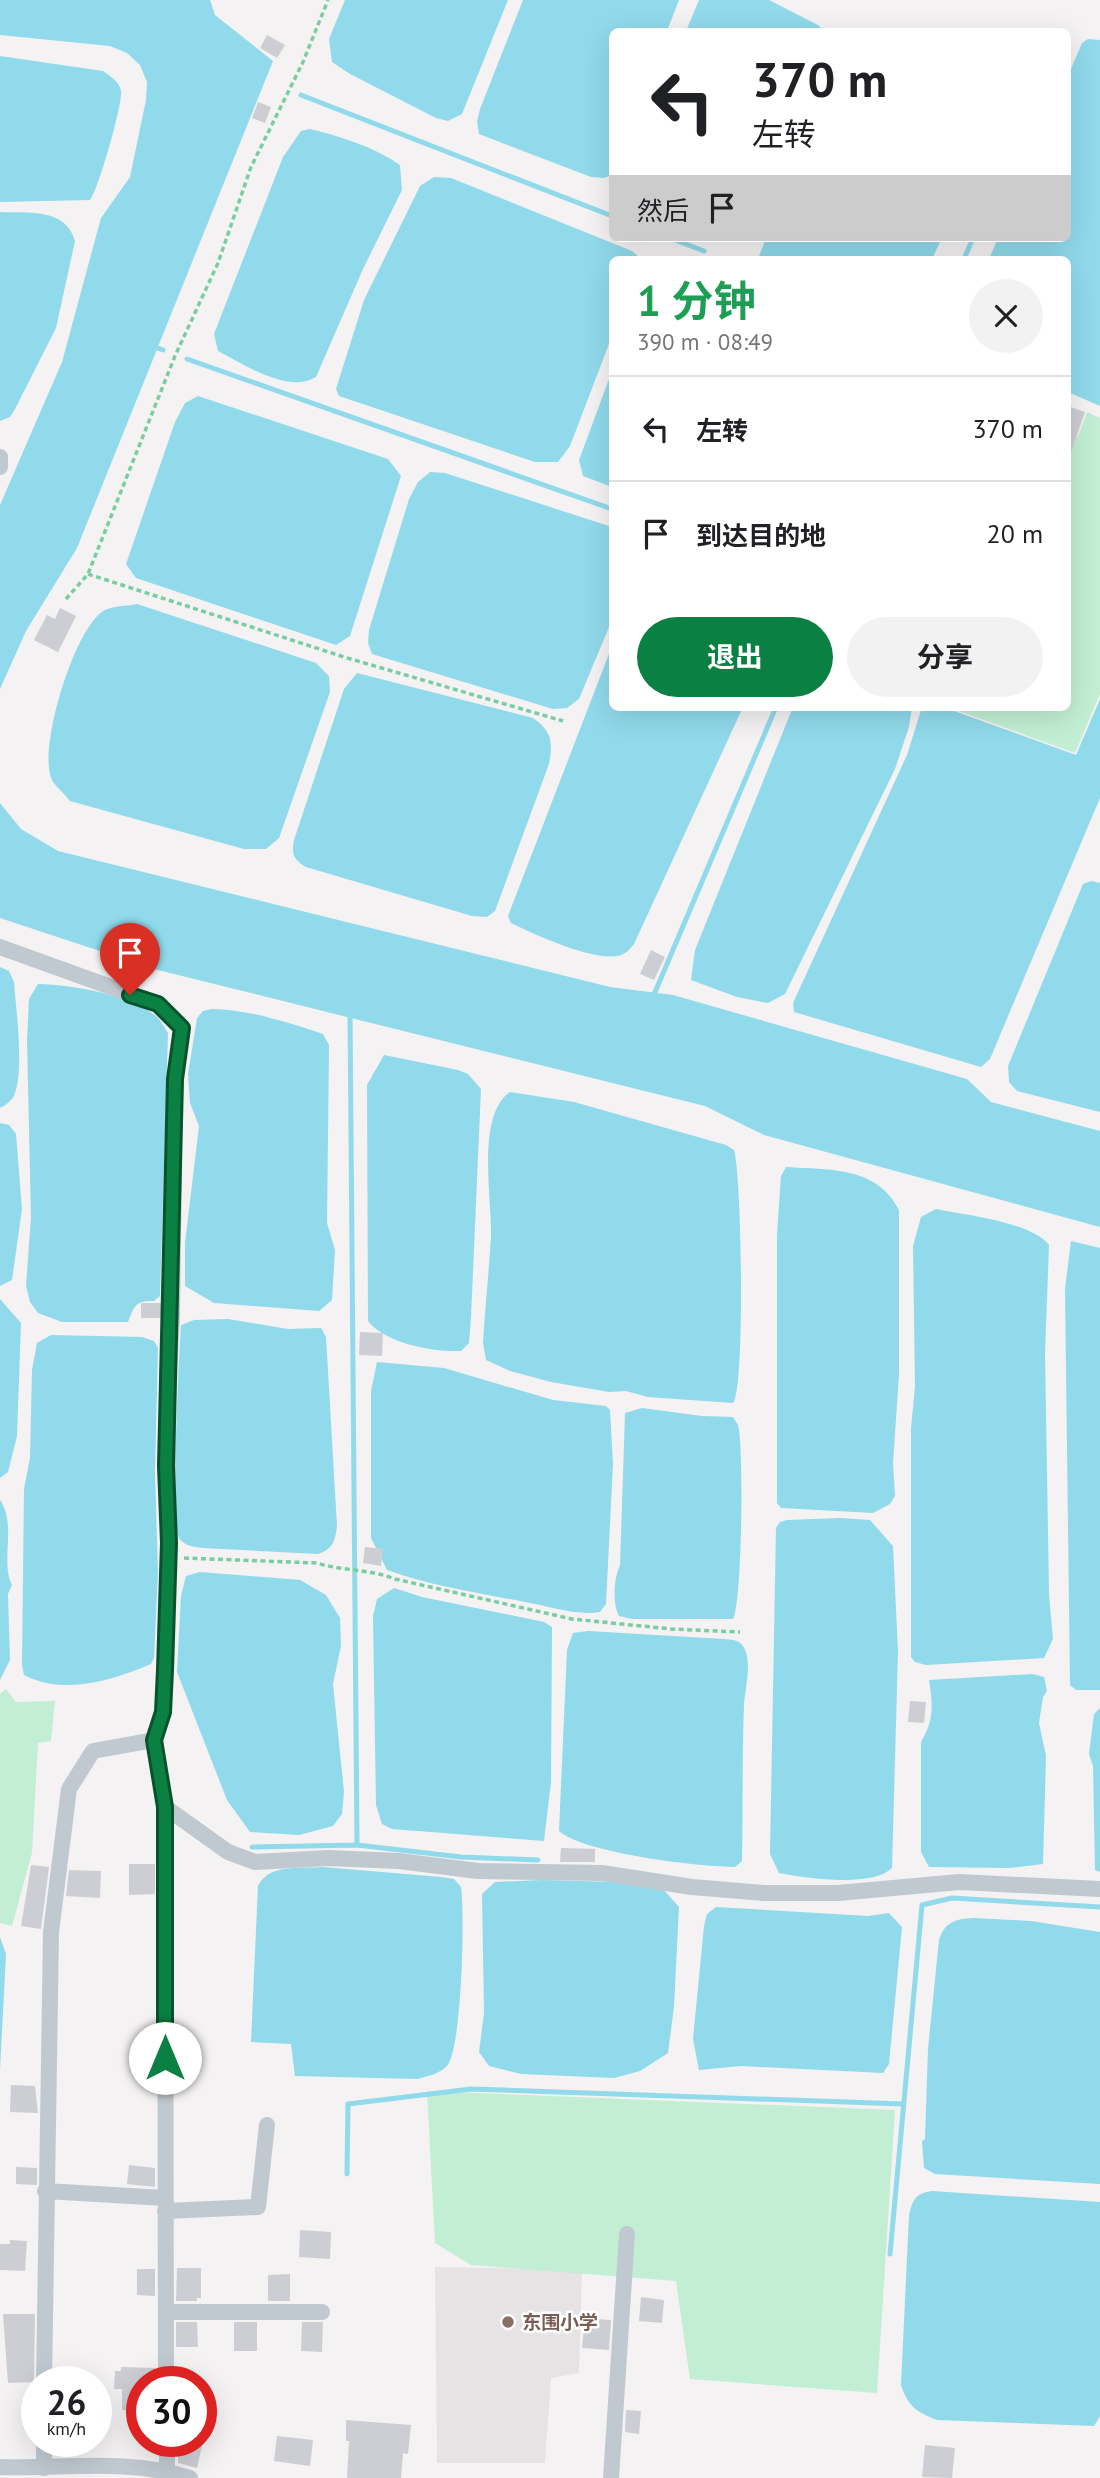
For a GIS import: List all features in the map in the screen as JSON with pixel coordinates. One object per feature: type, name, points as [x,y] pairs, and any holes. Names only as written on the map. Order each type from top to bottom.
[{"type":"street","points":[[0,457],[0,467]]},
{"type":"street","points":[[0,947],[158,1004],[182,1028],[175,1079],[172,1317],[166,1430],[168,1557],[163,1712],[154,1740],[165,1807],[166,2366]]},
{"type":"street","points":[[44,2366],[51,1932],[69,1789],[93,1751],[154,1740]]},
{"type":"street","points":[[165,1807],[228,1852],[255,1863],[328,1858],[399,1861],[478,1871],[601,1872],[692,1887],[764,1893],[838,1893],[959,1882],[1100,1889]]},
{"type":"street","points":[[45,2191],[165,2204],[258,2207],[267,2125]]},
{"type":"street","points":[[611,2478],[627,2234]]},
{"type":"street","points":[[166,2312],[322,2312]]},
{"type":"street","points":[[44,2457],[44,2468]]},
{"type":"street","points":[[167,2457],[167,2470]]},
{"type":"street","points":[[0,2467],[44,2468],[86,2463],[167,2470],[190,2478]]},
{"type":"path","points":[[66,599],[88,574],[176,356],[218,262],[251,167],[303,62],[328,0]]},
{"type":"path","points":[[88,574],[344,657],[563,721]]},
{"type":"path","points":[[168,1557],[317,1563],[336,1569],[378,1573],[572,1619],[740,1632]]},
{"type":"shaded area","name":"东围小学","points":[[435,2267],[582,2270],[579,2373],[551,2378],[545,2463],[437,2463]]},
{"type":"green space","points":[[1087,412],[1100,418],[1100,694],[1075,753],[959,711],[1071,711],[1071,435],[1078,437]]},
{"type":"green space","points":[[6,1689],[16,1702],[55,1701],[51,1741],[38,1743],[32,1853],[12,1926],[0,1923],[0,1694]]},
{"type":"green space","points":[[427,2091],[895,2110],[877,2393],[690,2379],[676,2281],[471,2265],[435,2243]]},
{"type":"water","points":[[0,0],[210,0],[215,15],[273,61],[77,548],[26,631],[0,689],[0,505],[62,362],[101,218],[130,177],[146,100],[147,82],[140,65],[127,53],[110,46],[0,35]]},
{"type":"water","points":[[345,0],[508,0],[462,114],[448,121],[436,118],[332,62],[329,39]]},
{"type":"water","points":[[523,0],[679,0],[668,28],[609,28],[609,176],[591,177],[479,134],[477,121]]},
{"type":"water","points":[[699,0],[769,0],[821,28],[687,28]]},
{"type":"water","points":[[1088,39],[1100,40],[1100,406],[1071,393],[1071,256],[990,256],[996,242],[1071,242],[1071,69],[1082,43]]},
{"type":"water","points":[[0,56],[103,71],[118,84],[121,99],[114,128],[99,181],[90,200],[0,202]]},
{"type":"water","points":[[310,129],[379,152],[400,165],[402,190],[363,269],[316,377],[293,382],[267,376],[218,351],[214,334],[283,157],[301,131]]},
{"type":"water","points":[[434,177],[451,178],[632,251],[638,256],[609,256],[609,344],[570,446],[558,462],[535,462],[339,396],[336,389],[364,300],[420,186]]},
{"type":"water","points":[[0,212],[45,214],[63,223],[75,241],[56,328],[15,409],[10,417],[0,421]]},
{"type":"water","points":[[764,242],[940,242],[933,256],[759,256]]},
{"type":"water","points":[[609,379],[609,486],[583,476],[579,460]]},
{"type":"water","points":[[198,396],[388,459],[401,476],[350,636],[336,645],[136,578],[126,564],[175,422],[185,403]]},
{"type":"water","points":[[430,472],[445,473],[609,526],[609,627],[579,699],[567,708],[553,709],[372,654],[368,643],[369,630],[409,499],[418,482]]},
{"type":"water","points":[[137,604],[316,663],[329,676],[330,692],[279,838],[266,849],[244,849],[70,801],[52,780],[49,765],[54,717],[71,662],[82,639],[93,620],[105,610]]},
{"type":"water","points":[[609,654],[609,711],[741,711],[629,950],[617,956],[579,951],[511,923],[508,916]]},
{"type":"water","points":[[357,673],[533,718],[547,732],[551,743],[549,764],[495,911],[487,917],[472,916],[306,867],[294,856],[294,840],[344,689]]},
{"type":"water","points":[[1100,699],[1100,798],[990,1059],[981,1067],[794,1012],[793,1003],[907,755],[921,711],[954,711],[1076,755]]},
{"type":"water","points":[[791,711],[911,711],[895,769],[785,994],[768,1003],[737,997],[691,980],[695,950]]},
{"type":"water","points":[[0,803],[21,829],[58,851],[610,987],[673,995],[967,1079],[991,1102],[1100,1131],[1100,1227],[764,1135],[705,1106],[154,969],[0,918]]},
{"type":"water","points":[[1091,881],[1100,883],[1100,1112],[1017,1091],[1009,1082],[1008,1066],[1083,884]]},
{"type":"water","points":[[0,967],[9,971],[14,982],[19,1069],[13,1098],[0,1108]]},
{"type":"water","points":[[38,984],[67,986],[129,1001],[155,1015],[168,1033],[160,1296],[154,1301],[136,1305],[128,1322],[62,1322],[38,1313],[30,1302],[26,1286],[31,1217],[27,1040],[29,999]]},
{"type":"water","points":[[212,1009],[254,1014],[296,1025],[323,1034],[329,1045],[327,1223],[335,1250],[332,1300],[319,1311],[214,1303],[185,1286],[185,1243],[199,1126],[190,1103],[188,1074],[197,1018],[203,1011]]},
{"type":"water","points":[[384,1055],[458,1070],[468,1074],[481,1089],[471,1317],[469,1343],[461,1351],[424,1348],[398,1341],[386,1336],[368,1321],[367,1085]]},
{"type":"water","points":[[510,1092],[574,1102],[726,1145],[734,1150],[739,1198],[741,1324],[737,1390],[733,1403],[648,1397],[626,1391],[609,1392],[551,1382],[510,1371],[486,1360],[483,1343],[491,1236],[489,1138],[499,1103]]},
{"type":"water","points":[[0,1123],[9,1125],[16,1134],[22,1209],[12,1280],[0,1286]]},
{"type":"water","points":[[786,1167],[835,1170],[865,1178],[890,1196],[899,1210],[899,1375],[893,1463],[895,1496],[890,1504],[873,1513],[781,1508],[777,1503],[777,1235],[781,1176]]},
{"type":"water","points":[[936,1209],[1013,1225],[1040,1237],[1049,1245],[1045,1353],[1049,1595],[1053,1639],[1044,1658],[926,1665],[915,1662],[911,1657],[911,1428],[915,1387],[913,1246],[921,1217]]},
{"type":"water","points":[[1071,1241],[1100,1248],[1100,1690],[1076,1690],[1070,1685],[1065,1289]]},
{"type":"water","points":[[0,1299],[21,1323],[17,1436],[8,1472],[0,1478]]},
{"type":"water","points":[[228,1319],[288,1329],[321,1328],[326,1337],[337,1526],[332,1544],[318,1554],[193,1547],[179,1538],[176,1472],[181,1325],[194,1320]]},
{"type":"water","points":[[51,1335],[142,1337],[154,1341],[158,1348],[155,1472],[158,1572],[154,1658],[151,1664],[121,1675],[72,1685],[39,1681],[24,1675],[22,1665],[24,1489],[30,1458],[32,1370],[37,1343]]},
{"type":"water","points":[[377,1362],[444,1368],[553,1400],[606,1406],[610,1410],[613,1464],[606,1604],[600,1612],[562,1610],[438,1585],[387,1570],[371,1538],[371,1391]]},
{"type":"water","points":[[642,1408],[733,1417],[738,1425],[741,1524],[738,1586],[733,1619],[632,1619],[619,1616],[615,1604],[615,1590],[620,1565],[625,1413]]},
{"type":"water","points":[[0,1500],[7,1520],[7,1565],[12,1585],[8,1594],[10,1660],[0,1680]]},
{"type":"water","points":[[787,1520],[870,1520],[893,1546],[898,1651],[892,1868],[870,1878],[854,1880],[779,1873],[770,1854],[776,1528],[780,1522]]},
{"type":"water","points":[[200,1572],[300,1580],[326,1595],[340,1618],[341,1646],[333,1684],[344,1792],[342,1814],[333,1826],[299,1835],[250,1832],[227,1800],[177,1672],[181,1596],[186,1576]]},
{"type":"water","points":[[394,1588],[422,1597],[544,1622],[552,1627],[551,1782],[544,1841],[392,1829],[382,1824],[376,1805],[373,1616],[377,1599]]},
{"type":"water","points":[[588,1631],[724,1639],[737,1641],[743,1646],[748,1667],[743,1724],[742,1861],[735,1867],[670,1861],[616,1852],[572,1839],[559,1831],[567,1650],[573,1633]]},
{"type":"water","points":[[1033,1674],[1044,1677],[1047,1691],[1043,1697],[1039,1723],[1046,1756],[1043,1864],[1010,1868],[929,1867],[921,1852],[921,1742],[931,1712],[929,1680]]},
{"type":"water","points":[[1100,1708],[1100,1872],[1095,1870],[1093,1766],[1089,1754],[1094,1714]]},
{"type":"water","points":[[323,1867],[441,1877],[454,1879],[461,1887],[463,1924],[459,2009],[452,2054],[447,2066],[440,2071],[417,2079],[295,2076],[291,2044],[251,2042],[258,1886],[263,1879],[278,1870]]},
{"type":"water","points":[[495,1882],[619,1882],[664,1890],[679,1907],[674,2007],[668,2053],[640,2071],[614,2078],[521,2074],[489,2066],[479,2052],[484,2013],[482,1894]]},
{"type":"water","points":[[716,1907],[868,1916],[889,1913],[902,1927],[889,2064],[883,2073],[741,2066],[699,2070],[693,2039],[704,1926],[707,1914]]},
{"type":"water","points":[[973,1918],[1031,1921],[1100,1932],[1100,2184],[935,2174],[924,2168],[922,2141],[925,2139],[928,2049],[939,1940],[944,1929],[951,1923]]},
{"type":"water","points":[[0,1937],[6,1954],[0,2070]]},
{"type":"water","points":[[932,2191],[1100,2202],[1100,2416],[1094,2426],[937,2420],[918,2411],[910,2403],[901,2385],[909,2216],[916,2198]]},
{"type":"building","points":[[267,35],[285,45],[277,58],[260,48]]},
{"type":"building","points":[[258,102],[271,107],[265,123],[252,118]]},
{"type":"building","points":[[1071,407],[1085,412],[1071,452]]},
{"type":"building","points":[[60,608],[76,616],[58,652],[34,640],[47,615],[55,619]]},
{"type":"building","points":[[651,950],[665,957],[654,980],[640,974]]},
{"type":"building","points":[[141,1303],[161,1303],[161,1318],[141,1318]]},
{"type":"building","points":[[360,1332],[383,1333],[382,1356],[359,1355]]},
{"type":"building","points":[[365,1547],[383,1549],[381,1566],[363,1563]]},
{"type":"building","points":[[910,1701],[926,1702],[924,1723],[908,1722]]},
{"type":"building","points":[[561,1848],[595,1849],[595,1862],[560,1862]]},
{"type":"building","points":[[129,1864],[155,1864],[155,1894],[129,1895]]},
{"type":"building","points":[[31,1865],[49,1867],[41,1929],[21,1926]]},
{"type":"building","points":[[69,1870],[101,1871],[100,1898],[66,1896]]},
{"type":"building","points":[[11,2085],[35,2086],[38,2113],[10,2112]]},
{"type":"building","points":[[129,2165],[155,2168],[155,2187],[127,2184]]},
{"type":"building","points":[[16,2167],[37,2168],[37,2185],[16,2184]]},
{"type":"building","points":[[300,2230],[331,2232],[330,2259],[299,2257]]},
{"type":"building","points":[[10,2240],[27,2241],[25,2271],[0,2270],[0,2244],[10,2244]]},
{"type":"building","points":[[177,2268],[201,2268],[201,2298],[197,2298],[197,2301],[176,2301]]},
{"type":"building","points":[[137,2269],[155,2269],[155,2296],[137,2295]]},
{"type":"building","points":[[290,2274],[290,2301],[268,2301],[268,2275]]},
{"type":"building","points":[[641,2297],[664,2300],[662,2323],[639,2321]]},
{"type":"building","points":[[3,2314],[35,2314],[34,2366],[21,2366],[21,2382],[8,2383]]},
{"type":"building","points":[[585,2318],[611,2320],[609,2350],[582,2348]]},
{"type":"building","points":[[176,2322],[197,2322],[198,2347],[176,2347]]},
{"type":"building","points":[[234,2322],[257,2322],[257,2351],[234,2351]]},
{"type":"building","points":[[302,2322],[323,2322],[322,2352],[301,2351]]},
{"type":"building","points":[[121,2367],[126,2367],[126,2410],[122,2410],[122,2389],[114,2389],[115,2371],[121,2371]]},
{"type":"building","points":[[626,2410],[641,2411],[639,2434],[625,2432]]},
{"type":"building","points":[[346,2420],[411,2425],[408,2454],[403,2453],[401,2478],[347,2478],[349,2441],[346,2441]]},
{"type":"building","points":[[277,2436],[313,2440],[310,2466],[274,2461]]},
{"type":"building","points":[[925,2445],[955,2448],[952,2478],[922,2477]]},
{"type":"building","points":[[178,2457],[200,2457],[197,2468],[178,2463]]},
{"type":"waterway","points":[[301,95],[609,215]]},
{"type":"waterway","points":[[680,242],[704,251]]},
{"type":"waterway","points":[[965,256],[971,242]]},
{"type":"waterway","points":[[152,346],[163,350]]},
{"type":"waterway","points":[[187,359],[609,508]]},
{"type":"waterway","points":[[653,997],[774,711]]},
{"type":"waterway","points":[[350,1014],[357,1845]]},
{"type":"waterway","points":[[252,1847],[357,1845],[461,1857],[538,1860]]},
{"type":"waterway","points":[[890,2254],[922,1905],[952,1898],[1100,1907]]},
{"type":"waterway","points":[[347,2174],[348,2104],[471,2089],[903,2104]]},
{"type":"place","name":"东围小学","points":[[508,2322]]},
{"type":"route","points":[[130,995],[158,1004],[182,1028],[175,1079],[170,1271],[172,1317],[167,1406],[169,1543],[165,1670],[163,1712],[154,1740],[165,1807],[165,2058]]}]
